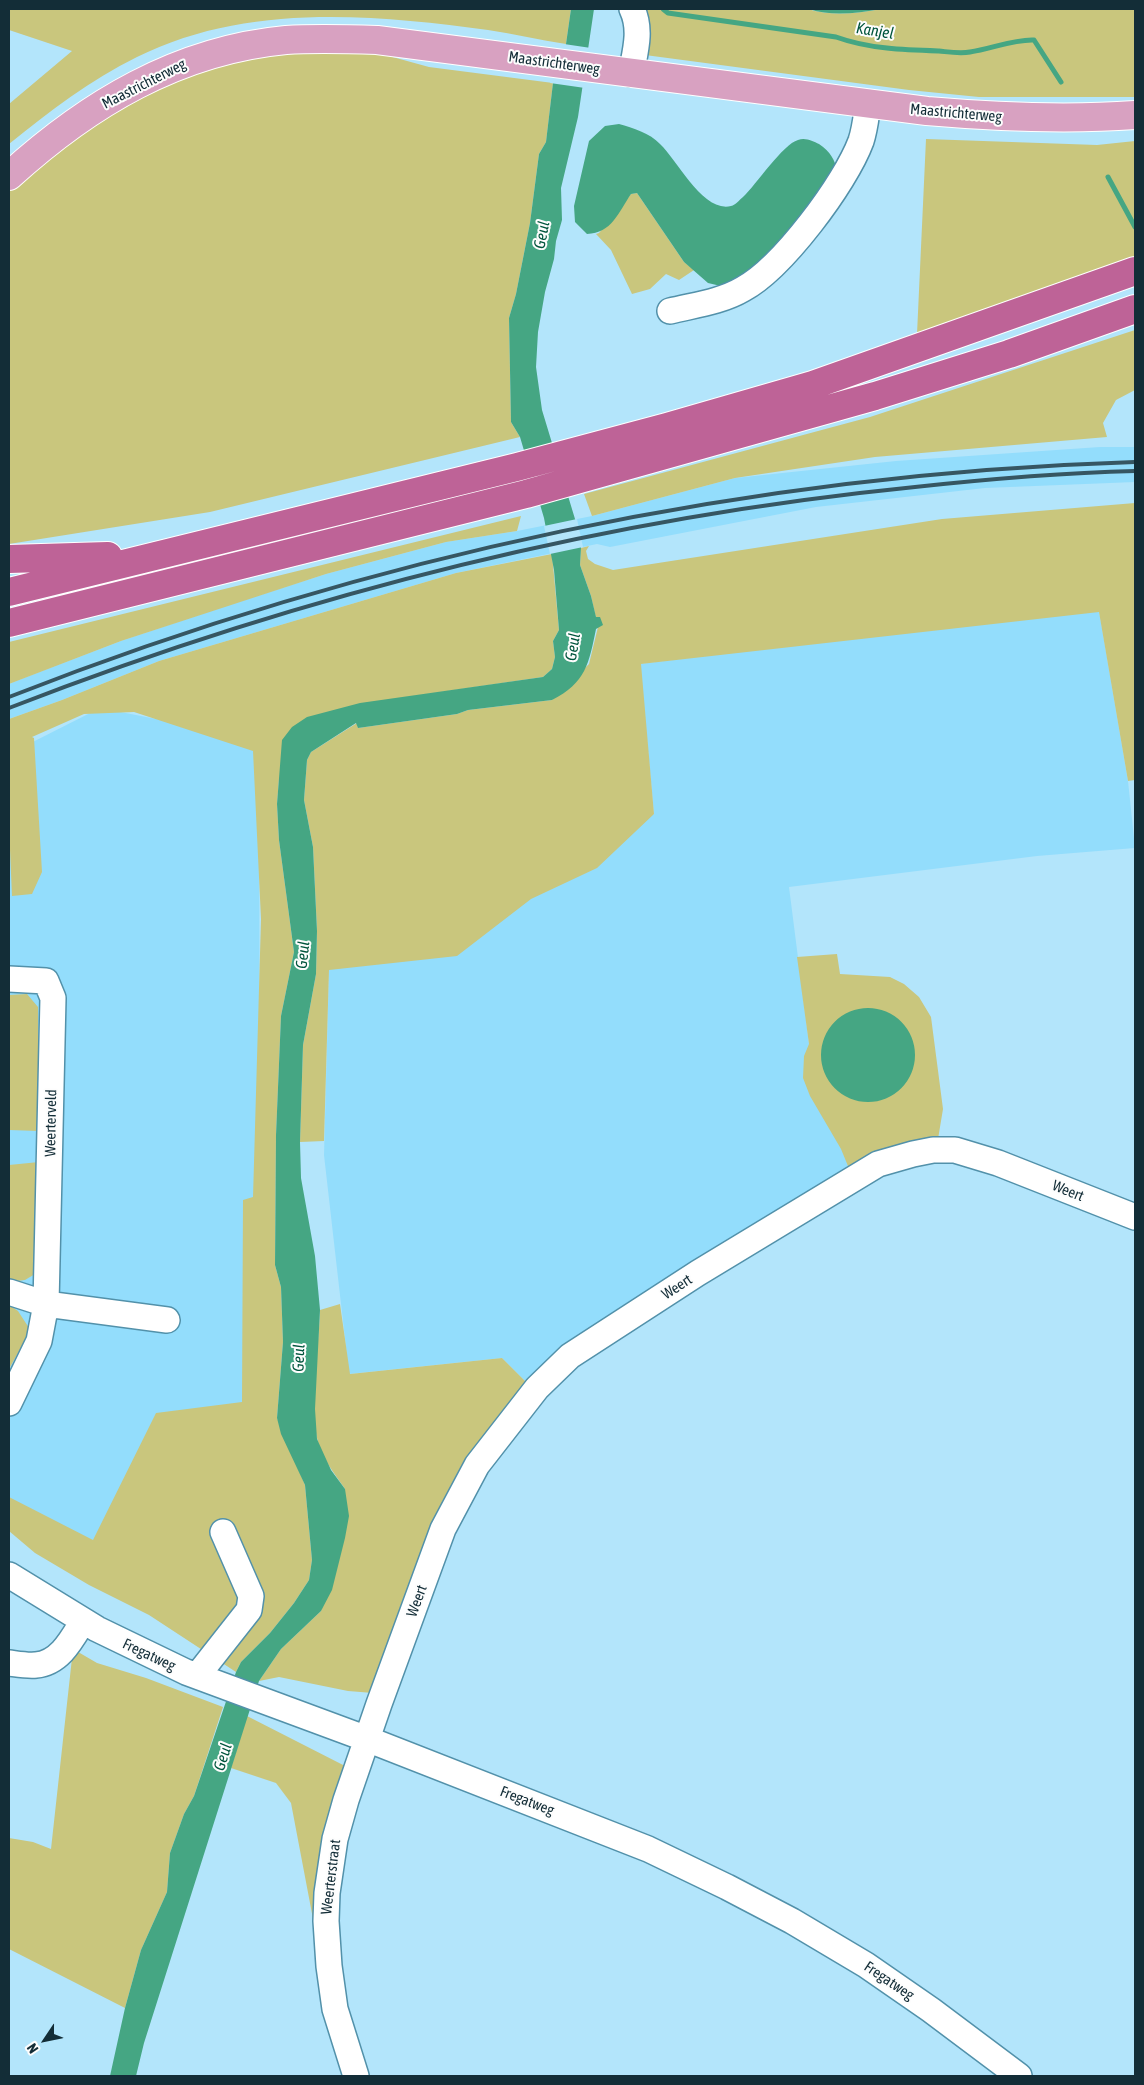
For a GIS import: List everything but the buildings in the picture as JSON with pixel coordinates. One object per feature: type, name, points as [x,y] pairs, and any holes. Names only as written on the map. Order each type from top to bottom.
[{"type":"highway","points":[[9,592],[516,467],[813,385],[1135,272]]},
{"type":"highway","points":[[9,623],[526,494],[875,396],[1009,354],[1135,309]]},
{"type":"highway","points":[[9,559],[155,556]]},
{"type":"main road","name":"Maastrichterweg","points":[[9,176],[80,118],[133,86],[190,60],[239,48],[286,40],[377,40],[927,112],[998,117],[1082,119],[1135,115]]},
{"type":"street","points":[[631,74],[638,31],[638,23],[632,9]]},
{"type":"street","points":[[670,311],[724,298],[743,289],[778,261],[826,202],[849,165],[865,126],[868,104]]},
{"type":"street","name":"Weerterveld","points":[[9,978],[46,981],[53,998],[46,1304],[39,1341],[9,1403]]},
{"type":"street","name":"Weert","points":[[387,1683],[443,1529],[477,1465],[536,1388],[570,1356],[698,1273],[878,1164],[934,1150],[955,1150],[998,1163],[1135,1217]]},
{"type":"street","points":[[9,1292],[46,1304],[167,1320]]},
{"type":"street","points":[[197,1676],[249,1610],[251,1596],[223,1532]]},
{"type":"street","name":"Fregatweg","points":[[9,1575],[83,1622],[141,1652],[221,1686],[367,1739],[648,1849],[727,1887],[792,1921],[866,1965],[931,2010],[1020,2076]]},
{"type":"street","points":[[9,1664],[36,1665],[48,1662],[64,1650],[83,1622]]},
{"type":"street","name":"Weerterstraat","points":[[356,2076],[335,2010],[330,1976],[326,1921],[327,1894],[334,1839],[387,1683]]},
{"type":"shaded area","points":[[9,9],[571,9],[566,44],[444,24],[354,17],[310,17],[265,21],[221,28],[178,40],[120,66],[71,97],[9,144],[9,104],[72,51],[9,30]]},
{"type":"shaded area","points":[[639,9],[808,9],[836,14],[881,9],[1135,9],[1135,97],[979,97],[909,90],[645,55]]},
{"type":"shaded area","points":[[327,51],[378,53],[429,67],[553,83],[546,142],[539,154],[530,223],[516,294],[509,318],[511,422],[520,437],[210,512],[9,544],[9,190],[95,120],[189,73],[272,53]]},
{"type":"shaded area","points":[[926,139],[1097,145],[1135,141],[1135,263],[917,334]]},
{"type":"shaded area","points":[[637,193],[684,262],[694,270],[679,280],[666,274],[650,289],[632,294],[611,250],[596,234],[599,233],[631,194]]},
{"type":"shaded area","points":[[1135,330],[1135,390],[1116,400],[1103,423],[1107,437],[875,457],[735,478],[592,516],[584,494],[870,417]]},
{"type":"shaded area","points":[[1100,447],[1135,447],[1135,482],[985,488],[816,507],[610,547],[597,544],[456,573],[159,661],[9,719],[9,684],[121,641],[232,604],[326,574],[446,542],[517,531],[592,516],[735,478],[896,461]]},
{"type":"shaded area","points":[[1135,503],[1135,780],[1128,781],[1099,612],[641,664],[654,814],[597,868],[531,899],[457,956],[329,970],[324,1141],[300,1142],[303,1045],[316,974],[317,931],[313,847],[304,800],[307,760],[311,752],[357,723],[358,728],[457,714],[468,710],[552,700],[589,664],[598,627],[591,596],[580,565],[581,548],[589,546],[586,551],[588,559],[595,564],[613,570],[942,519]]},
{"type":"shaded area","points":[[521,516],[517,531],[446,542],[326,574],[121,641],[9,684],[9,642]]},
{"type":"shaded area","points":[[552,554],[559,630],[553,641],[555,657],[552,669],[543,677],[360,704],[279,779],[277,804],[279,840],[294,952],[281,1016],[276,1135],[275,1265],[281,1287],[283,1342],[277,1418],[305,1485],[312,1560],[309,1580],[294,1603],[270,1633],[241,1662],[236,1672],[149,1615],[89,1585],[35,1553],[9,1531],[9,1497],[93,1540],[156,1413],[242,1402],[243,1200],[253,1197],[261,919],[253,751],[134,712],[84,714],[32,737],[34,738],[42,872],[32,894],[12,896],[9,827],[9,719],[159,661],[456,573]]},
{"type":"shaded area","points":[[1099,611],[1128,781],[1135,848],[1037,856],[789,887],[809,1044],[850,1171],[528,1384],[502,1358],[349,1374],[324,1155],[329,970],[654,814],[640,664],[919,629]]},
{"type":"shaded area","points":[[100,708],[259,739],[260,1261],[245,1407],[99,1544],[9,1506],[9,754]]},
{"type":"shaded area","points":[[837,954],[840,974],[890,977],[904,984],[919,997],[931,1017],[943,1109],[938,1139],[850,1171],[841,1149],[810,1096],[803,1078],[804,1056],[809,1044],[797,957]]},
{"type":"shaded area","points":[[27,994],[38,1007],[39,1131],[9,1130],[9,995]]},
{"type":"shaded area","points":[[39,1162],[40,1271],[25,1280],[10,1282],[9,1165]]},
{"type":"shaded area","points":[[340,1304],[350,1374],[502,1358],[528,1384],[451,1487],[373,1693],[348,1691],[279,1677],[259,1681],[281,1649],[321,1611],[345,1489],[328,1465],[317,1438],[314,1407],[315,1374],[320,1310]]},
{"type":"shaded area","points":[[9,1305],[18,1311],[29,1328],[24,1342],[9,1369]]},
{"type":"shaded area","points":[[73,1649],[97,1663],[146,1678],[223,1707],[194,1796],[184,1814],[170,1853],[167,1892],[141,1950],[125,2008],[9,1949],[9,1838],[33,1842],[51,1849]]},
{"type":"shaded area","points":[[247,1716],[347,1767],[321,1961],[291,1803],[276,1783],[231,1768]]},
{"type":"water","name":"Geul","points":[[571,9],[594,9],[578,117],[561,188],[562,220],[545,292],[538,332],[536,367],[542,410],[575,519],[581,548],[580,565],[596,617],[600,617],[603,625],[596,629],[588,662],[579,679],[572,687],[552,700],[468,710],[457,714],[358,728],[356,723],[311,752],[307,760],[304,800],[313,847],[317,931],[316,974],[303,1045],[300,1142],[301,1178],[315,1256],[320,1310],[315,1409],[317,1439],[331,1470],[345,1489],[349,1516],[332,1590],[321,1611],[281,1649],[259,1681],[144,2043],[136,2076],[110,2076],[125,2008],[141,1950],[167,1892],[170,1853],[184,1814],[194,1796],[236,1672],[241,1662],[270,1633],[294,1603],[309,1580],[312,1560],[305,1485],[281,1434],[277,1418],[283,1342],[281,1287],[275,1265],[276,1135],[281,1016],[294,952],[279,840],[277,804],[282,740],[292,727],[307,717],[360,703],[543,677],[552,669],[555,657],[553,641],[559,630],[554,570],[544,518],[520,437],[511,422],[509,318],[516,294],[530,223],[539,154],[546,142],[553,83],[566,44]]},
{"type":"water","points":[[809,9],[881,9],[836,14]]},
{"type":"water","points":[[619,124],[641,131],[656,140],[701,194],[711,202],[721,206],[736,204],[785,149],[801,139],[819,144],[826,150],[838,172],[814,207],[748,273],[725,287],[708,283],[684,262],[637,193],[631,194],[614,221],[603,230],[587,234],[575,222],[574,206],[589,141],[605,126]]},
{"type":"water","points":[[868,1008],[886,1012],[901,1022],[911,1037],[915,1055],[911,1073],[901,1088],[886,1098],[868,1102],[850,1098],[835,1088],[825,1073],[821,1055],[825,1037],[835,1022],[850,1012]]},
{"type":"pier","points":[[564,44],[591,48],[585,88],[550,83]]},
{"type":"pier","points":[[577,519],[583,547],[550,554],[544,526]]},
{"type":"waterway","name":"Kanjel","points":[[663,9],[668,13],[836,37],[861,44],[900,49],[966,53],[1019,41],[1034,40],[1061,82]]},
{"type":"waterway","name":"Kanjel","points":[[1108,177],[1135,227]]},
{"type":"railway","points":[[9,697],[145,647],[282,602],[422,564],[562,531],[704,504],[847,484],[991,470],[1135,462]]},
{"type":"railway","points":[[9,708],[119,667],[230,630],[454,567],[568,541],[683,519],[799,501],[997,479],[1135,471]]}]
